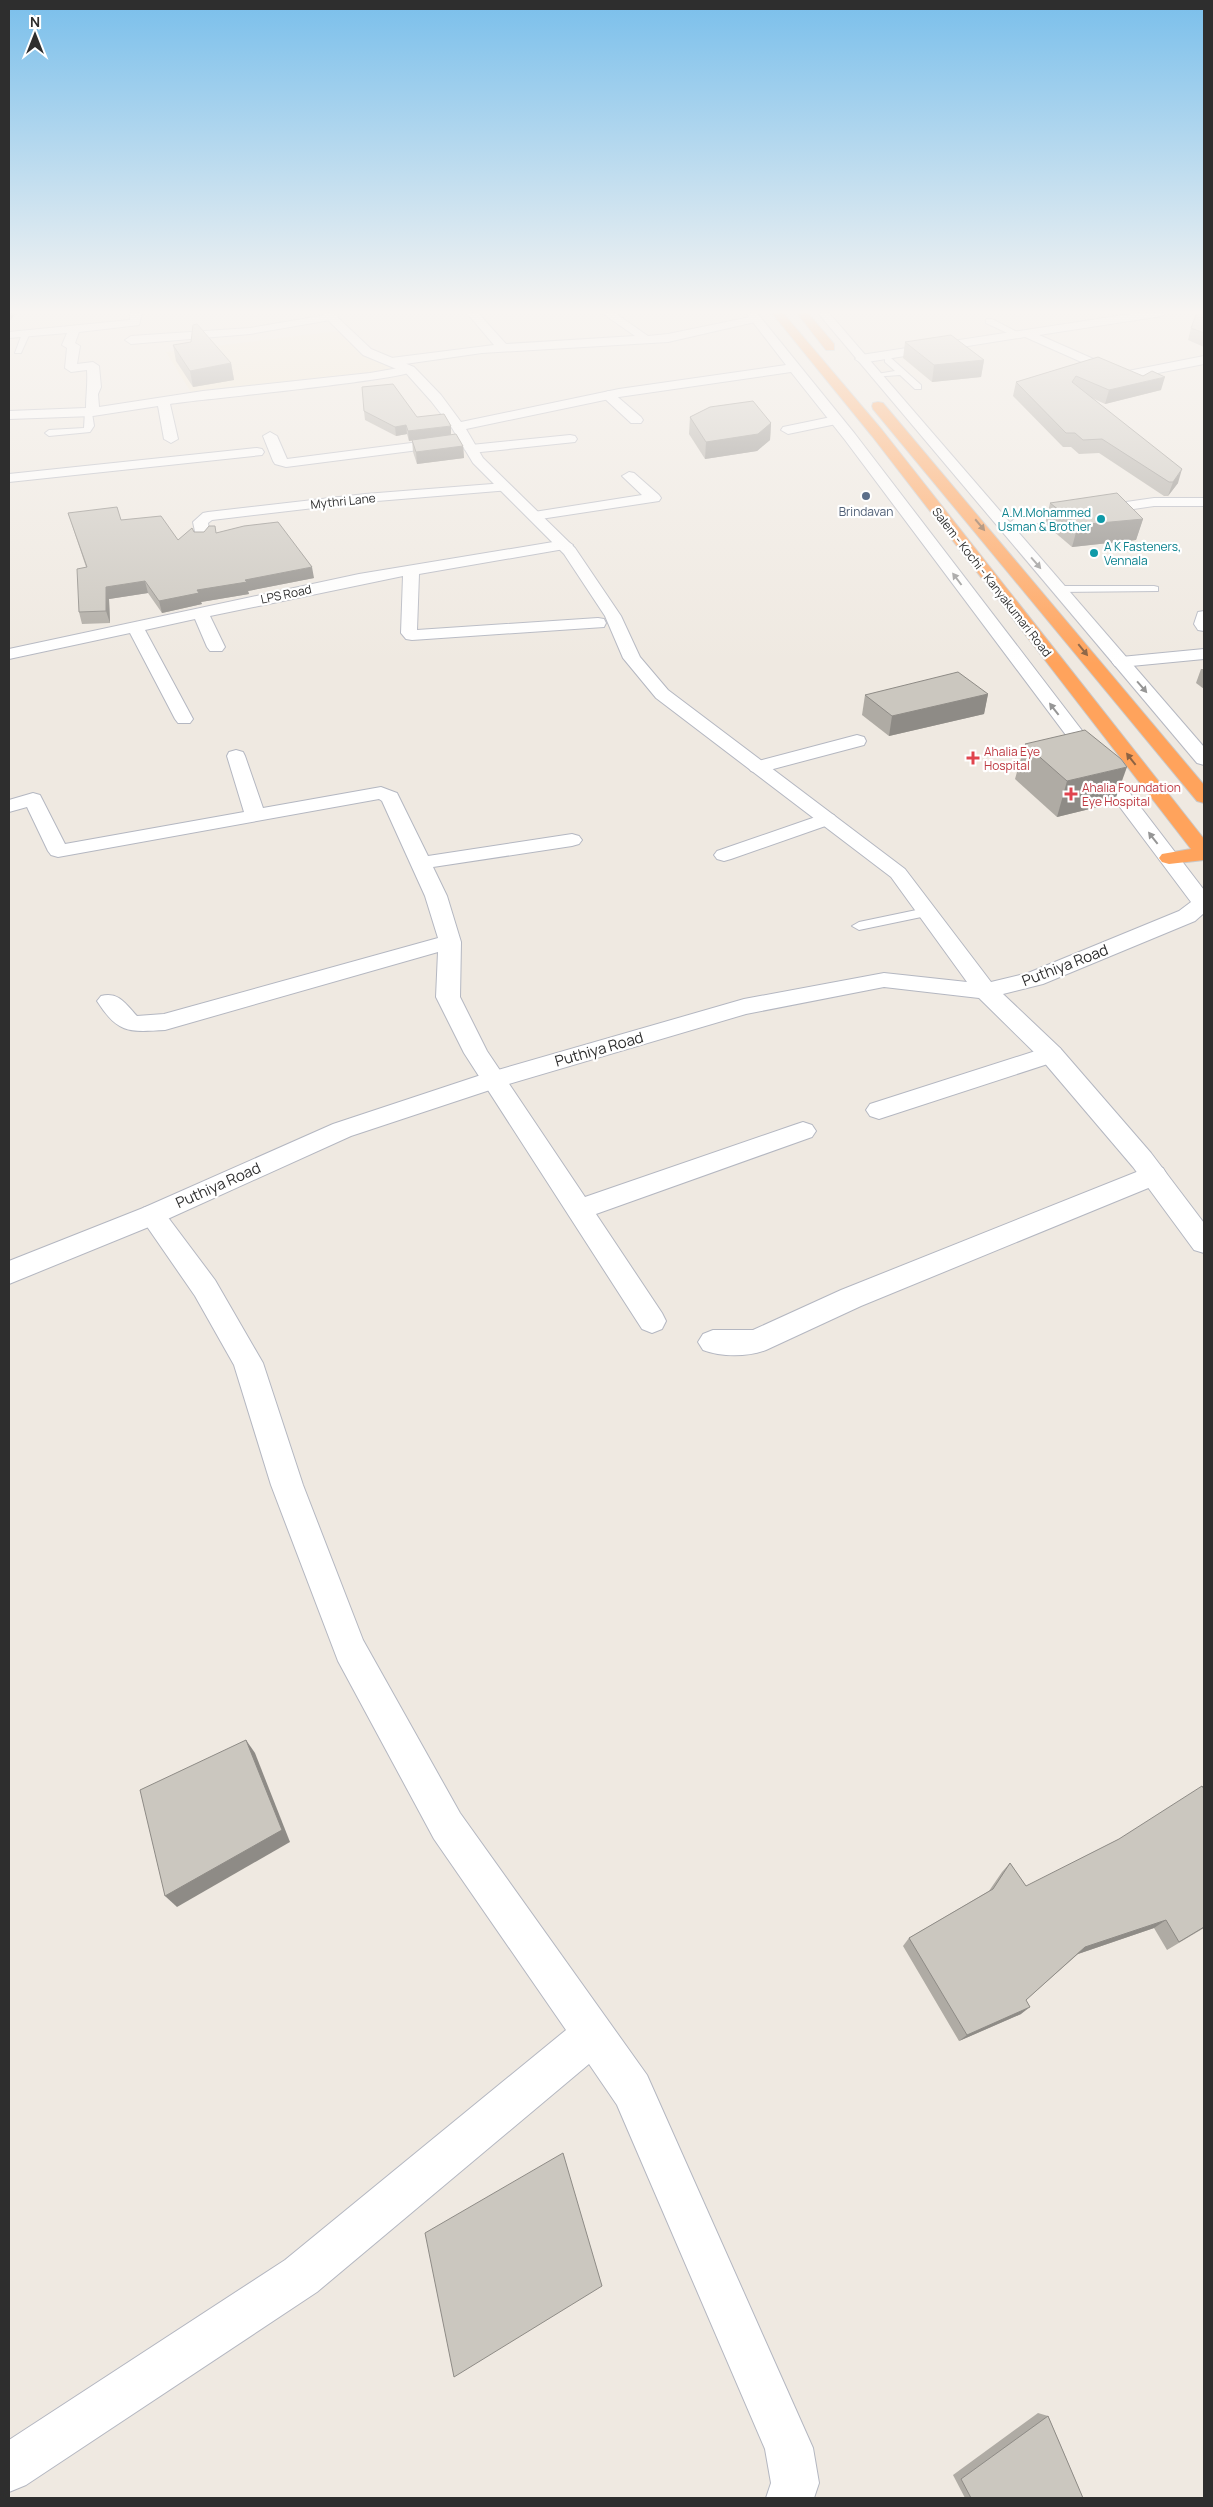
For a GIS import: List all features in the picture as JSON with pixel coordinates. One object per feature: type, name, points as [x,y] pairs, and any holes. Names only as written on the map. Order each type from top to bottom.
[{"type":"highway","name":"Salem - Kochi - Kanyakumari Road","points":[[874,430],[1204,853]]},
{"type":"highway","name":"Salem - Kochi - Kanyakumari Road","points":[[898,430],[1204,797]]},
{"type":"highway","points":[[849,435],[877,433]]},
{"type":"highway","points":[[930,503],[960,502]]},
{"type":"highway","points":[[1168,858],[1204,853]]},
{"type":"street","points":[[169,430],[171,439]]},
{"type":"street","points":[[459,430],[478,460],[570,551],[613,616],[632,658],[662,694],[898,873],[986,991],[1051,1054],[1154,1175],[1204,1243]]},
{"type":"street","points":[[270,436],[280,462],[286,463],[465,438],[492,430]]},
{"type":"street","points":[[845,430],[1204,904]]},
{"type":"street","points":[[922,430],[1204,760]]},
{"type":"street","points":[[465,438],[570,439]]},
{"type":"street","points":[[9,478],[257,452]]},
{"type":"street","points":[[534,516],[654,498],[629,476]]},
{"type":"street","name":"Mythri Lane","points":[[202,538],[200,522],[208,516],[365,498],[505,487]]},
{"type":"street","points":[[1008,530],[1021,521],[1154,502],[1201,505]]},
{"type":"street","name":"LPS Road","points":[[9,654],[359,579],[565,545]]},
{"type":"street","points":[[410,572],[409,634],[412,635],[598,623]]},
{"type":"street","points":[[200,612],[216,647]]},
{"type":"street","points":[[1204,616],[1202,624],[1204,626]]},
{"type":"street","points":[[135,627],[184,720]]},
{"type":"street","points":[[1121,662],[1204,654]]},
{"type":"street","points":[[758,767],[857,741]]},
{"type":"street","points":[[236,756],[255,815]]},
{"type":"street","points":[[9,806],[33,799],[58,852],[381,793],[390,797],[436,896],[450,942],[448,997],[476,1053],[652,1321]]},
{"type":"street","points":[[724,855],[827,820]]},
{"type":"street","points":[[421,863],[572,840]]},
{"type":"street","name":"Puthiya Road","points":[[9,1273],[152,1215],[342,1130],[493,1080],[744,1007],[884,980],[986,991],[1035,979],[1187,916],[1204,904]]},
{"type":"street","points":[[109,1001],[131,1024],[165,1022],[250,996],[450,942]]},
{"type":"street","points":[[879,1110],[1051,1054]]},
{"type":"street","points":[[579,1210],[803,1131]]},
{"type":"street","points":[[714,1342],[756,1342],[850,1298],[1154,1175]]},
{"type":"street","points":[[152,1215],[205,1288],[248,1364],[287,1485],[350,1649],[447,1826],[632,2090],[788,2448],[795,2483],[790,2498]]},
{"type":"street","points":[[9,2468],[300,2276],[593,2034]]},
{"type":"lane","points":[[49,433],[87,430]]},
{"type":"lane","points":[[1058,588],[1154,589]]},
{"type":"lane","points":[[859,926],[926,912]]},
{"type":"building","points":[[698,430],[763,430],[758,434],[706,442]]},
{"type":"building","points":[[1063,430],[1133,430],[1182,469],[1173,482],[1169,482],[1102,439],[1083,440],[1075,433],[1066,433]]},
{"type":"building","points":[[456,434],[463,446],[416,452],[412,440]]},
{"type":"building","points":[[1117,493],[1143,519],[1078,525],[1050,503]]},
{"type":"building","points":[[117,507],[121,520],[161,516],[178,540],[192,528],[194,532],[204,532],[209,526],[215,526],[216,533],[244,526],[278,522],[312,567],[245,580],[247,582],[197,590],[199,593],[159,601],[145,581],[106,587],[106,611],[79,612],[77,569],[87,567],[68,513]]},
{"type":"building","points":[[958,672],[988,694],[892,716],[865,695]]},
{"type":"building","points":[[1085,730],[1121,759],[1127,767],[1067,781],[1025,744]]},
{"type":"building","points":[[246,1740],[282,1830],[165,1896],[140,1790]]},
{"type":"building","points":[[1202,1786],[1204,1789],[1204,1927],[1179,1942],[1166,1920],[1085,1947],[1026,2000],[1030,2007],[967,2035],[909,1938],[993,1889],[1010,1863],[1026,1886],[1119,1839]]},
{"type":"building","points":[[563,2153],[602,2286],[454,2377],[425,2233]]},
{"type":"building","points":[[1048,2416],[1083,2498],[971,2498],[961,2479]]},
{"type":"place","name":"Brindavan","points":[[866,496]]},
{"type":"place","name":"A.M.Mohammed Usman & Brother","points":[[1101,519]]},
{"type":"place","name":"A K Fasteners, Vennala","points":[[1094,553]]},
{"type":"place","name":"Ahalia Eye Hospital","points":[[973,758]]},
{"type":"place","name":"Ahalia Foundation Eye Hospital","points":[[1071,794]]}]
